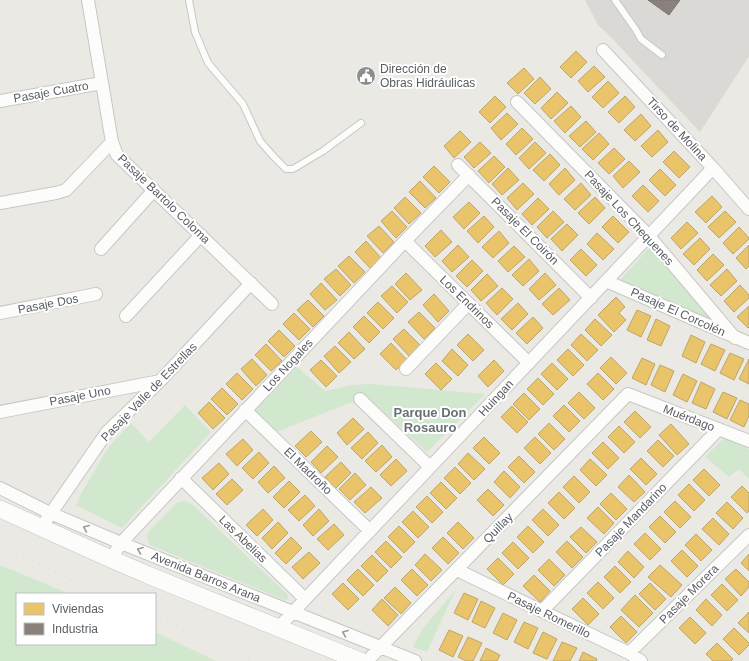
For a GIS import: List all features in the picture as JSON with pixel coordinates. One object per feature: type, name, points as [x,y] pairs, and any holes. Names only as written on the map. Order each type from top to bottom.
[{"type":"main road","name":"Avenida Barros Arana","points":[[0,509],[111,559],[360,661]]},
{"type":"street","name":"Pasaje Bartolo Coloma","points":[[88,0],[112,142],[117,155],[272,304]]},
{"type":"street","name":"Tirso de Molina","points":[[603,50],[713,168],[749,210]]},
{"type":"street","name":"Pasaje Cuatro","points":[[0,101],[102,83]]},
{"type":"street","name":"Pasaje Los Chequenes","points":[[517,102],[649,236],[735,338]]},
{"type":"street","points":[[0,203],[66,190],[112,142]]},
{"type":"street","name":"Pasaje El Coirón","points":[[458,165],[590,298]]},
{"type":"street","name":"Huingan","points":[[278,628],[713,168]]},
{"type":"street","name":"Los Nogales","points":[[111,559],[121,543],[181,478],[469,175]]},
{"type":"street","points":[[101,249],[154,190]]},
{"type":"street","points":[[126,316],[201,235]]},
{"type":"street","name":"Los Endrinos","points":[[405,241],[529,363]]},
{"type":"street","name":"Pasaje El Corcolén","points":[[606,281],[749,343]]},
{"type":"street","name":"Pasaje Valle de Estrellas","points":[[42,528],[50,513],[107,432],[160,381],[251,283]]},
{"type":"street","name":"Pasaje Dos","points":[[0,313],[96,294]]},
{"type":"street","points":[[406,369],[468,304]]},
{"type":"street","name":"Pasaje Uno","points":[[0,412],[160,381]]},
{"type":"street","name":"Muérdago","points":[[628,394],[749,441]]},
{"type":"street","name":"Quillay","points":[[368,661],[628,394]]},
{"type":"street","points":[[360,399],[430,467]]},
{"type":"street","name":"El Madroño","points":[[246,410],[370,531]]},
{"type":"street","name":"Pasaje Mandarino","points":[[542,611],[719,429]]},
{"type":"street","name":"Las Abelias","points":[[181,478],[305,599]]},
{"type":"street","name":"Avenida Barros Arana","points":[[0,488],[50,513],[121,543],[415,661]]},
{"type":"street","name":"Pasaje Morera","points":[[629,653],[749,535]]},
{"type":"street","name":"Pasaje Romerillo","points":[[457,570],[629,653],[641,661]]},
{"type":"lane","points":[[189,0],[196,32],[208,64],[243,104],[260,141],[274,158],[286,169],[293,169],[323,151],[361,123]]},
{"type":"lane","points":[[616,0],[641,38],[662,55]]},
{"type":"shaded area","points":[[585,0],[749,0],[749,56],[700,132],[598,25]]},
{"type":"green space","points":[[650,247],[711,315],[708,320],[619,281]]},
{"type":"green space","name":"Parque Don Rosauro","points":[[297,367],[325,391],[353,385],[370,384],[485,394],[427,452],[367,396],[276,432],[255,411]]},
{"type":"green space","points":[[185,405],[211,432],[122,528],[76,505],[108,448],[131,423],[149,442]]},
{"type":"green space","points":[[724,438],[749,449],[749,479],[739,469],[729,477],[705,457]]},
{"type":"green space","points":[[183,501],[194,506],[287,594],[288,599],[285,600],[150,545],[147,538],[150,530],[177,503]]},
{"type":"green space","points":[[0,565],[68,593],[16,593],[16,645],[156,645],[156,632],[216,661],[0,661]]},
{"type":"green space","points":[[455,591],[427,652],[413,647],[423,628]]},
{"type":"building: Viviendas","points":[[576,51],[587,62],[571,78],[560,67]]},
{"type":"building: Viviendas","points":[[594,66],[605,77],[588,92],[578,81]]},
{"type":"building: Viviendas","points":[[524,68],[534,79],[518,94],[507,83]]},
{"type":"building: Viviendas","points":[[540,77],[551,89],[535,104],[524,93]]},
{"type":"building: Viviendas","points":[[608,81],[619,93],[603,108],[592,97]]},
{"type":"building: Viviendas","points":[[557,92],[568,103],[551,119],[541,108]]},
{"type":"building: Viviendas","points":[[495,96],[506,107],[490,123],[479,112]]},
{"type":"building: Viviendas","points":[[625,96],[635,107],[619,123],[608,112]]},
{"type":"building: Viviendas","points":[[571,106],[581,117],[565,133],[554,121]]},
{"type":"building: Viviendas","points":[[507,113],[518,124],[501,140],[491,128]]},
{"type":"building: Viviendas","points":[[641,114],[651,126],[635,141],[624,130]]},
{"type":"building: Viviendas","points":[[586,121],[596,132],[580,147],[569,136]]},
{"type":"building: Viviendas","points":[[522,128],[533,139],[516,155],[506,144]]},
{"type":"building: Viviendas","points":[[658,130],[668,142],[652,157],[641,146]]},
{"type":"building: Viviendas","points":[[460,131],[471,142],[454,158],[444,146]]},
{"type":"building: Viviendas","points":[[599,133],[609,144],[593,160],[582,149]]},
{"type":"building: Viviendas","points":[[480,142],[491,153],[474,168],[464,157]]},
{"type":"building: Viviendas","points":[[535,142],[546,153],[529,169],[519,158]]},
{"type":"building: Viviendas","points":[[614,148],[625,159],[609,174],[598,163]]},
{"type":"building: Viviendas","points":[[674,151],[690,167],[679,178],[663,162]]},
{"type":"building: Viviendas","points":[[550,154],[560,165],[544,181],[533,170]]},
{"type":"building: Viviendas","points":[[494,156],[505,167],[489,183],[478,171]]},
{"type":"building: Viviendas","points":[[629,161],[640,172],[623,188],[613,176]]},
{"type":"building: Viviendas","points":[[434,166],[450,182],[439,193],[423,177]]},
{"type":"building: Viviendas","points":[[508,168],[519,180],[502,195],[492,184]]},
{"type":"building: Viviendas","points":[[565,168],[575,180],[559,195],[549,184]]},
{"type":"building: Viviendas","points":[[660,169],[676,185],[665,196],[649,180]]},
{"type":"building: Viviendas","points":[[420,181],[436,198],[425,208],[409,192]]},
{"type":"building: Viviendas","points":[[523,183],[534,194],[517,210],[507,198]]},
{"type":"building: Viviendas","points":[[581,183],[591,195],[575,210],[564,199]]},
{"type":"building: Viviendas","points":[[643,185],[659,201],[648,212],[632,196]]},
{"type":"building: Viviendas","points":[[712,196],[722,207],[706,223],[695,212]]},
{"type":"building: Viviendas","points":[[405,197],[421,213],[409,224],[394,208]]},
{"type":"building: Viviendas","points":[[595,197],[605,208],[589,224],[578,213]]},
{"type":"building: Viviendas","points":[[538,198],[549,209],[532,225],[522,214]]},
{"type":"building: Viviendas","points":[[469,202],[480,213],[464,229],[453,217]]},
{"type":"building: Viviendas","points":[[392,211],[407,227],[396,238],[381,221]]},
{"type":"building: Viviendas","points":[[553,211],[564,222],[547,238],[537,227]]},
{"type":"building: Viviendas","points":[[725,211],[736,222],[719,238],[708,227]]},
{"type":"building: Viviendas","points":[[484,216],[494,227],[478,243],[467,231]]},
{"type":"building: Viviendas","points":[[613,216],[629,232],[618,243],[602,227]]},
{"type":"building: Viviendas","points":[[687,222],[698,233],[681,249],[671,238]]},
{"type":"building: Viviendas","points":[[567,224],[578,235],[562,251],[551,239]]},
{"type":"building: Viviendas","points":[[379,226],[394,242],[383,253],[367,236]]},
{"type":"building: Viviendas","points":[[739,227],[749,239],[733,254],[723,243]]},
{"type":"building: Viviendas","points":[[441,230],[452,242],[435,257],[425,246]]},
{"type":"building: Viviendas","points":[[499,231],[509,243],[493,258],[482,247]]},
{"type":"building: Viviendas","points":[[597,233],[614,249],[603,260],[587,244]]},
{"type":"building: Viviendas","points":[[700,238],[710,249],[694,265],[683,254]]},
{"type":"building: Viviendas","points":[[366,241],[381,258],[370,268],[355,252]]},
{"type":"building: Viviendas","points":[[458,245],[469,257],[452,272],[442,261]]},
{"type":"building: Viviendas","points":[[749,245],[749,266],[746,269],[736,258]]},
{"type":"building: Viviendas","points":[[514,246],[525,257],[508,272],[498,261]]},
{"type":"building: Viviendas","points":[[581,249],[597,265],[586,276],[570,260]]},
{"type":"building: Viviendas","points":[[713,254],[724,265],[707,281],[697,270]]},
{"type":"building: Viviendas","points":[[349,256],[365,272],[354,283],[338,266]]},
{"type":"building: Viviendas","points":[[529,259],[539,271],[523,286],[512,275]]},
{"type":"building: Viviendas","points":[[472,260],[483,271],[467,287],[456,276]]},
{"type":"building: Viviendas","points":[[336,269],[351,285],[340,296],[324,279]]},
{"type":"building: Viviendas","points":[[727,269],[737,281],[721,296],[710,285]]},
{"type":"building: Viviendas","points":[[406,273],[422,290],[410,300],[395,284]]},
{"type":"building: Viviendas","points":[[545,273],[556,285],[539,300],[529,289]]},
{"type":"building: Viviendas","points":[[487,274],[498,286],[481,301],[471,290]]},
{"type":"building: Viviendas","points":[[321,283],[337,300],[325,310],[310,294]]},
{"type":"building: Viviendas","points":[[740,285],[749,295],[749,298],[734,312],[724,301]]},
{"type":"building: Viviendas","points":[[392,286],[408,302],[397,313],[381,296]]},
{"type":"building: Viviendas","points":[[502,288],[513,299],[497,315],[486,303]]},
{"type":"building: Viviendas","points":[[559,288],[570,300],[553,315],[542,304]]},
{"type":"building: Viviendas","points":[[434,294],[449,311],[438,322],[423,305]]},
{"type":"building: Viviendas","points":[[616,297],[625,307],[619,313],[626,320],[614,332],[598,315]]},
{"type":"building: Viviendas","points":[[308,300],[324,316],[313,327],[297,310]]},
{"type":"building: Viviendas","points":[[378,302],[394,318],[383,329],[367,313]]},
{"type":"building: Viviendas","points":[[518,303],[528,314],[512,330],[501,319]]},
{"type":"building: Viviendas","points":[[749,306],[749,327],[748,328],[737,317]]},
{"type":"building: Viviendas","points":[[637,310],[651,316],[641,337],[627,330]]},
{"type":"building: Viviendas","points":[[419,312],[435,328],[424,339],[408,322]]},
{"type":"building: Viviendas","points":[[294,313],[310,329],[299,340],[283,324]]},
{"type":"building: Viviendas","points":[[364,316],[380,332],[369,343],[353,327]]},
{"type":"building: Viviendas","points":[[533,317],[543,328],[527,344],[516,333]]},
{"type":"building: Viviendas","points":[[595,319],[612,335],[601,346],[585,330]]},
{"type":"building: Viviendas","points":[[656,319],[670,326],[661,346],[647,340]]},
{"type":"building: Viviendas","points":[[404,329],[420,345],[409,356],[393,339]]},
{"type":"building: Viviendas","points":[[279,330],[295,346],[284,357],[268,341]]},
{"type":"building: Viviendas","points":[[349,332],[365,349],[354,359],[338,343]]},
{"type":"building: Viviendas","points":[[468,334],[484,350],[473,361],[457,345]]},
{"type":"building: Viviendas","points":[[581,334],[598,350],[587,361],[571,345]]},
{"type":"building: Viviendas","points":[[691,335],[705,342],[696,363],[682,356]]},
{"type":"building: Viviendas","points":[[391,343],[407,360],[396,370],[380,354]]},
{"type":"building: Viviendas","points":[[266,344],[282,361],[271,371],[255,355]]},
{"type":"building: Viviendas","points":[[711,344],[725,350],[715,371],[701,364]]},
{"type":"building: Viviendas","points":[[335,346],[351,362],[339,373],[324,356]]},
{"type":"building: Viviendas","points":[[452,349],[468,365],[458,376],[442,361]]},
{"type":"building: Viviendas","points":[[568,349],[584,365],[573,376],[557,360]]},
{"type":"building: Viviendas","points":[[730,353],[744,359],[734,380],[720,373]]},
{"type":"building: Viviendas","points":[[611,357],[627,373],[616,384],[600,368]]},
{"type":"building: Viviendas","points":[[642,358],[655,364],[646,385],[632,378]]},
{"type":"building: Viviendas","points":[[252,359],[267,375],[256,386],[241,369]]},
{"type":"building: Viviendas","points":[[749,359],[749,384],[739,379]]},
{"type":"building: Viviendas","points":[[321,360],[337,376],[326,387],[310,370]]},
{"type":"building: Viviendas","points":[[494,360],[504,371],[488,387],[478,376]]},
{"type":"building: Viviendas","points":[[436,363],[452,379],[441,390],[425,374]]},
{"type":"building: Viviendas","points":[[552,363],[568,379],[557,390],[541,374]]},
{"type":"building: Viviendas","points":[[660,365],[674,371],[665,392],[651,385]]},
{"type":"building: Viviendas","points":[[237,373],[253,389],[242,400],[226,384]]},
{"type":"building: Viviendas","points":[[598,373],[614,389],[603,400],[587,384]]},
{"type":"building: Viviendas","points":[[683,374],[697,381],[687,402],[673,395]]},
{"type":"building: Viviendas","points":[[538,378],[554,394],[543,405],[527,389]]},
{"type":"building: Viviendas","points":[[701,382],[715,389],[706,409],[692,403]]},
{"type":"building: Viviendas","points":[[222,388],[238,404],[227,415],[211,399]]},
{"type":"building: Viviendas","points":[[579,392],[595,408],[584,419],[568,403]]},
{"type":"building: Viviendas","points":[[723,392],[737,398],[727,419],[713,412]]},
{"type":"building: Viviendas","points":[[524,393],[540,409],[529,420],[513,404]]},
{"type":"building: Viviendas","points":[[740,400],[749,404],[749,416],[744,427],[730,420]]},
{"type":"building: Viviendas","points":[[209,402],[225,418],[213,429],[198,413]]},
{"type":"building: Viviendas","points":[[564,405],[580,421],[569,432],[553,416]]},
{"type":"building: Viviendas","points":[[512,406],[528,422],[517,433],[501,417]]},
{"type":"building: Viviendas","points":[[635,411],[651,427],[640,438],[624,422]]},
{"type":"building: Viviendas","points":[[353,418],[364,429],[347,445],[337,433]]},
{"type":"building: Viviendas","points":[[549,423],[565,439],[554,450],[538,434]]},
{"type":"building: Viviendas","points":[[671,424],[689,444],[677,455],[659,435]]},
{"type":"building: Viviendas","points":[[619,426],[635,442],[624,453],[608,437]]},
{"type":"building: Viviendas","points":[[311,431],[322,442],[306,457],[295,446]]},
{"type":"building: Viviendas","points":[[368,432],[378,443],[362,459],[351,448]]},
{"type":"building: Viviendas","points":[[484,437],[500,453],[489,464],[473,448]]},
{"type":"building: Viviendas","points":[[535,437],[551,453],[540,464],[524,448]]},
{"type":"building: Viviendas","points":[[243,439],[253,450],[237,466],[226,454]]},
{"type":"building: Viviendas","points":[[658,440],[674,456],[663,467],[647,451]]},
{"type":"building: Viviendas","points":[[603,442],[619,458],[608,469],[592,453]]},
{"type":"building: Viviendas","points":[[382,445],[392,457],[376,472],[365,461]]},
{"type":"building: Viviendas","points":[[327,446],[338,457],[321,473],[311,462]]},
{"type":"building: Viviendas","points":[[259,452],[269,463],[253,479],[242,468]]},
{"type":"building: Viviendas","points":[[468,453],[485,469],[474,480],[458,464]]},
{"type":"building: Viviendas","points":[[519,456],[535,472],[524,483],[508,467]]},
{"type":"building: Viviendas","points":[[641,458],[657,474],[646,485],[630,469]]},
{"type":"building: Viviendas","points":[[396,459],[407,471],[391,486],[380,475]]},
{"type":"building: Viviendas","points":[[590,459],[607,475],[596,486],[580,470]]},
{"type":"building: Viviendas","points":[[341,462],[351,473],[335,489],[325,477]]},
{"type":"building: Viviendas","points":[[219,463],[229,474],[213,490],[202,478]]},
{"type":"building: Viviendas","points":[[274,466],[285,478],[268,493],[258,482]]},
{"type":"building: Viviendas","points":[[455,467],[471,483],[460,494],[444,478]]},
{"type":"building: Viviendas","points":[[704,469],[720,485],[709,496],[693,480]]},
{"type":"building: Viviendas","points":[[504,471],[520,487],[510,498],[494,482]]},
{"type":"building: Viviendas","points":[[355,473],[366,485],[350,500],[339,489]]},
{"type":"building: Viviendas","points":[[629,475],[645,492],[634,502],[618,487]]},
{"type":"building: Viviendas","points":[[574,476],[590,492],[579,503],[563,487]]},
{"type":"building: Viviendas","points":[[232,479],[243,490],[227,505],[216,494]]},
{"type":"building: Viviendas","points":[[289,481],[300,492],[284,508],[273,497]]},
{"type":"building: Viviendas","points":[[441,482],[457,498],[446,509],[430,493]]},
{"type":"building: Viviendas","points":[[689,484],[705,500],[694,511],[678,495]]},
{"type":"building: Viviendas","points":[[742,486],[749,493],[749,511],[747,513],[731,497]]},
{"type":"building: Viviendas","points":[[371,487],[382,498],[365,513],[354,502]]},
{"type":"building: Viviendas","points":[[488,489],[504,505],[493,516],[477,500]]},
{"type":"building: Viviendas","points":[[559,492],[575,508],[564,519],[548,503]]},
{"type":"building: Viviendas","points":[[611,493],[627,509],[616,520],[600,504]]},
{"type":"building: Viviendas","points":[[305,495],[315,506],[299,521],[288,510]]},
{"type":"building: Viviendas","points":[[427,496],[443,512],[432,523],[416,507]]},
{"type":"building: Viviendas","points":[[675,501],[691,517],[680,528],[664,512]]},
{"type":"building: Viviendas","points":[[727,502],[743,518],[733,529],[716,513]]},
{"type":"building: Viviendas","points":[[598,507],[614,523],[604,534],[587,518]]},
{"type":"building: Viviendas","points":[[263,509],[273,520],[257,536],[246,525]]},
{"type":"building: Viviendas","points":[[319,509],[329,521],[313,536],[303,525]]},
{"type":"building: Viviendas","points":[[543,509],[559,525],[548,536],[532,520]]},
{"type":"building: Viviendas","points":[[413,511],[429,527],[418,538],[402,522]]},
{"type":"building: Viviendas","points":[[660,516],[676,532],[665,543],[649,527]]},
{"type":"building: Viviendas","points":[[713,518],[729,534],[719,545],[702,529]]},
{"type":"building: Viviendas","points":[[278,522],[288,533],[272,549],[262,538]]},
{"type":"building: Viviendas","points":[[458,522],[474,538],[463,549],[447,533]]},
{"type":"building: Viviendas","points":[[334,524],[344,535],[328,550],[317,539]]},
{"type":"building: Viviendas","points":[[399,526],[415,542],[404,553],[388,537]]},
{"type":"building: Viviendas","points":[[528,526],[544,542],[533,553],[517,537]]},
{"type":"building: Viviendas","points":[[581,527],[597,542],[586,553],[570,537]]},
{"type":"building: Viviendas","points":[[645,533],[661,549],[650,560],[634,544]]},
{"type":"building: Viviendas","points":[[696,534],[712,550],[701,561],[685,545]]},
{"type":"building: Viviendas","points":[[291,537],[302,548],[286,564],[275,553]]},
{"type":"building: Viviendas","points":[[443,537],[459,553],[448,564],[432,548]]},
{"type":"building: Viviendas","points":[[386,541],[402,557],[391,568],[375,552]]},
{"type":"building: Viviendas","points":[[567,541],[583,557],[572,568],[556,552]]},
{"type":"building: Viviendas","points":[[513,542],[529,558],[518,569],[502,553]]},
{"type":"building: Viviendas","points":[[682,550],[698,566],[687,577],[671,561]]},
{"type":"building: Viviendas","points":[[628,551],[644,567],[634,578],[618,562]]},
{"type":"building: Viviendas","points":[[309,552],[320,563],[303,579],[292,567]]},
{"type":"building: Viviendas","points":[[425,554],[442,570],[431,581],[415,565]]},
{"type":"building: Viviendas","points":[[749,554],[749,571],[741,563]]},
{"type":"building: Viviendas","points":[[372,555],[388,571],[377,582],[361,566]]},
{"type":"building: Viviendas","points":[[498,558],[514,574],[503,585],[487,569]]},
{"type":"building: Viviendas","points":[[549,559],[565,575],[554,586],[538,570]]},
{"type":"building: Viviendas","points":[[660,565],[682,585],[671,597],[648,577]]},
{"type":"building: Viviendas","points":[[615,566],[631,582],[620,593],[604,577]]},
{"type":"building: Viviendas","points":[[358,569],[374,585],[363,596],[347,580]]},
{"type":"building: Viviendas","points":[[412,569],[428,585],[417,596],[401,580]]},
{"type":"building: Viviendas","points":[[736,569],[749,582],[749,587],[741,596],[725,579]]},
{"type":"building: Viviendas","points":[[534,575],[550,591],[540,602],[523,586]]},
{"type":"building: Viviendas","points":[[598,582],[614,598],[603,609],[587,593]]},
{"type":"building: Viviendas","points":[[343,583],[359,599],[348,610],[332,594]]},
{"type":"building: Viviendas","points":[[650,583],[666,599],[655,610],[639,594]]},
{"type":"building: Viviendas","points":[[722,584],[738,600],[727,611],[711,595]]},
{"type":"building: Viviendas","points":[[395,587],[411,603],[401,614],[384,598]]},
{"type":"building: Viviendas","points":[[464,593],[478,599],[468,620],[454,613]]},
{"type":"building: Viviendas","points":[[635,595],[653,613],[639,627],[621,610]]},
{"type":"building: Viviendas","points":[[583,598],[599,614],[588,625],[572,609]]},
{"type":"building: Viviendas","points":[[382,599],[398,615],[388,626],[372,610]]},
{"type":"building: Viviendas","points":[[706,599],[722,615],[712,626],[696,610]]},
{"type":"building: Viviendas","points":[[481,601],[495,608],[485,628],[472,622]]},
{"type":"building: Viviendas","points":[[749,612],[749,633],[738,623]]},
{"type":"building: Viviendas","points":[[503,613],[517,620],[507,640],[493,633]]},
{"type":"building: Viviendas","points":[[621,616],[637,632],[626,643],[610,627]]},
{"type":"building: Viviendas","points":[[690,617],[706,633],[695,644],[679,628]]},
{"type":"building: Viviendas","points":[[524,622],[538,628],[528,649],[514,642]]},
{"type":"building: Viviendas","points":[[734,628],[749,643],[749,645],[739,655],[723,639]]},
{"type":"building: Viviendas","points":[[449,630],[463,636],[453,657],[439,650]]},
{"type":"building: Viviendas","points":[[543,632],[557,639],[547,659],[533,653]]},
{"type":"building: Viviendas","points":[[468,637],[482,643],[473,661],[466,661],[458,657]]},
{"type":"building: Viviendas","points":[[562,642],[577,648],[570,661],[553,661]]},
{"type":"building: Viviendas","points":[[717,643],[733,659],[731,661],[713,661],[706,654]]},
{"type":"building: Viviendas","points":[[486,648],[500,655],[497,661],[480,661]]},
{"type":"building: Viviendas","points":[[583,652],[597,659],[596,661],[579,661]]},
{"type":"building: Industria","points":[[648,0],[680,0],[669,15]]},
{"type":"railway","points":[[0,547],[103,593]]},
{"type":"railway","points":[[156,617],[252,661]]},
{"type":"place","name":"Dirección de Obras Hidráulicas","points":[[366,76]]},
{"type":"district","name":"Parque Don Rosauro","points":[[430,420]]}]
